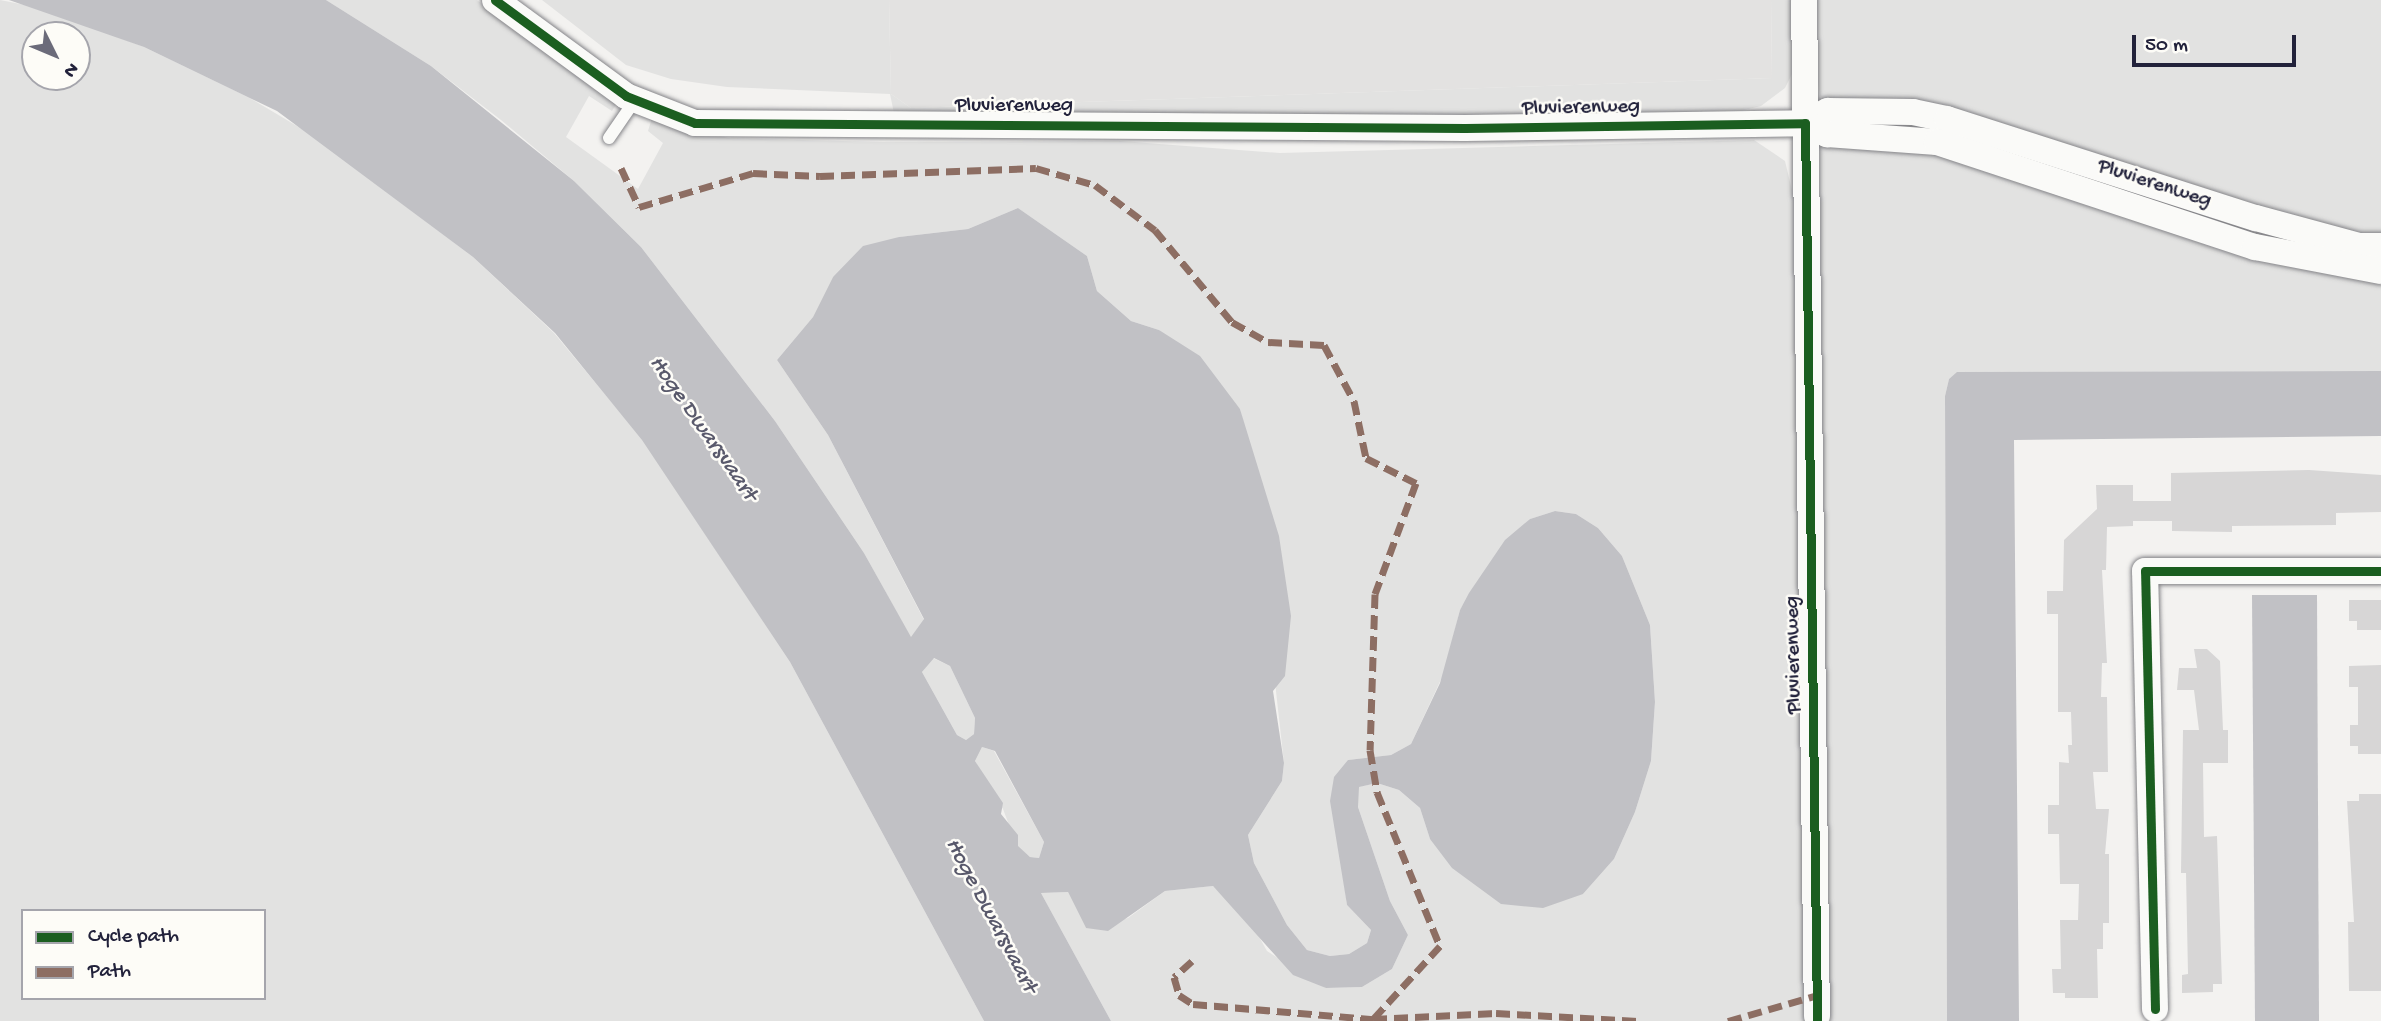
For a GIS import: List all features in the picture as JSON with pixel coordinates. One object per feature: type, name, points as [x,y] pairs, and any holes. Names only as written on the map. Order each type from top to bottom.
[{"type":"street","name":"Pluvierenweg","points":[[495,0],[635,100],[695,123],[1465,128],[1805,123],[1828,111],[1913,112],[1947,119],[2256,218],[2359,246],[2381,246]]},
{"type":"street","points":[[1804,0],[1805,123]]},
{"type":"street","name":"Pluvierenweg","points":[[1805,123],[1827,134],[1937,142],[2255,247],[2381,271]]},
{"type":"street","name":"Pluvierenweg","points":[[1805,123],[1817,1016]]},
{"type":"street","points":[[2155,1009],[2145,571],[2381,571]]},
{"type":"lane","points":[[609,138],[635,100]]},
{"type":"shaded area","points":[[0,0],[41,8],[75,21],[21,21],[21,91],[91,91],[91,27],[144,47],[248,97],[307,132],[473,257],[554,333],[643,440],[790,662],[984,1021],[0,1021]]},
{"type":"shaded area","points":[[326,0],[477,0],[617,103],[612,111],[589,96],[566,137],[638,189],[663,143],[648,131],[652,118],[728,138],[883,142],[1120,141],[1280,153],[1754,140],[1785,161],[1796,207],[1808,1021],[1111,1021],[1041,893],[1068,892],[1086,928],[1128,918],[1165,891],[1213,886],[1253,926],[1267,951],[1326,988],[1362,987],[1392,969],[1408,935],[1390,901],[1358,807],[1358,787],[1377,783],[1399,790],[1420,808],[1430,839],[1583,894],[1614,859],[1635,812],[1651,761],[1655,702],[1650,625],[1622,556],[1598,528],[1576,514],[1555,511],[1530,519],[1487,568],[1460,610],[1444,673],[1411,744],[1391,755],[1348,760],[1339,843],[1347,905],[1371,930],[1367,943],[1349,954],[1330,956],[1307,950],[1287,925],[1254,863],[1248,835],[1282,781],[1284,763],[1248,440],[1240,409],[1159,330],[1131,321],[1097,291],[1087,256],[1018,208],[968,229],[899,237],[833,277],[813,317],[777,360],[828,435],[924,620],[911,638],[864,553],[775,421],[641,247],[574,181],[501,120],[431,66]]},
{"type":"shaded area","points":[[542,0],[889,0],[891,94],[911,108],[1772,78],[1771,0],[2381,0],[2381,239],[2360,240],[1973,121],[1833,106],[1820,96],[1816,69],[1795,68],[1785,88],[1761,106],[1732,113],[895,118],[890,94],[727,87],[671,79],[626,65]]},
{"type":"shaded area","points":[[889,0],[1771,0],[1772,78],[911,108],[891,94]]},
{"type":"shaded area","points":[[1820,140],[1938,149],[2381,279],[2381,371],[1958,372],[1949,379],[1945,396],[1947,1021],[1821,1021]]},
{"type":"shaded area","points":[[933,658],[950,666],[975,718],[974,734],[966,740],[957,735],[922,672]]},
{"type":"shaded area","points":[[982,747],[994,751],[1044,842],[1039,858],[1030,857],[1017,846],[1003,809],[975,761]]},
{"type":"water","name":"Hoge Dwarsvaart","points":[[9,0],[326,0],[431,66],[574,181],[641,247],[775,421],[864,553],[911,637],[924,619],[828,435],[777,360],[813,317],[833,277],[863,246],[899,237],[968,229],[1018,208],[1087,256],[1097,291],[1131,321],[1159,330],[1200,356],[1240,409],[1279,536],[1291,616],[1285,676],[1273,691],[1284,763],[1282,781],[1248,835],[1254,863],[1287,925],[1307,950],[1330,956],[1349,954],[1367,943],[1371,930],[1347,905],[1330,801],[1334,777],[1348,760],[1391,755],[1411,744],[1440,683],[1460,610],[1469,593],[1505,540],[1530,519],[1555,511],[1576,514],[1598,528],[1622,556],[1650,625],[1655,702],[1651,761],[1635,812],[1614,859],[1583,894],[1543,908],[1501,904],[1452,868],[1430,839],[1420,808],[1399,790],[1377,783],[1359,787],[1358,807],[1390,901],[1408,935],[1392,969],[1362,987],[1326,988],[1293,975],[1213,886],[1165,891],[1108,931],[1086,928],[1068,892],[1041,893],[1111,1021],[984,1021],[790,662],[642,440],[555,333],[473,257],[277,111],[144,47],[91,29],[91,21],[69,21]],"holes":[[[934,658],[950,666],[975,718],[974,734],[966,740],[957,735],[922,672]],[[982,747],[995,751],[1044,842],[1039,858],[1030,857],[1018,846],[1018,835],[1001,814],[1003,803],[975,761]]]},
{"type":"water","points":[[2381,371],[2381,436],[2014,440],[2019,1021],[1947,1021],[1945,396],[1949,379],[1957,372]]},
{"type":"water","points":[[2252,595],[2317,595],[2319,1021],[2255,1021]]},
{"type":"building","points":[[2309,470],[2381,475],[2381,512],[2336,513],[2336,525],[2232,526],[2232,532],[2172,531],[2172,521],[2133,521],[2133,526],[2107,527],[2106,570],[2102,570],[2107,663],[2102,663],[2101,697],[2107,697],[2108,772],[2093,772],[2096,809],[2109,809],[2105,854],[2109,854],[2109,923],[2103,923],[2103,949],[2097,949],[2098,998],[2065,998],[2065,993],[2053,993],[2052,969],[2061,969],[2060,920],[2078,920],[2079,884],[2060,884],[2059,834],[2048,834],[2048,805],[2059,805],[2059,762],[2069,763],[2068,745],[2072,745],[2071,712],[2058,712],[2058,614],[2047,614],[2047,591],[2063,591],[2064,540],[2097,509],[2096,485],[2133,485],[2133,501],[2171,501],[2171,473]]},
{"type":"building","points":[[2349,600],[2381,600],[2381,630],[2357,630],[2357,621],[2349,621]]},
{"type":"building","points":[[2194,649],[2207,649],[2220,661],[2223,730],[2228,730],[2228,763],[2203,763],[2204,837],[2217,836],[2222,984],[2213,984],[2213,992],[2182,993],[2182,975],[2188,974],[2186,873],[2181,873],[2183,730],[2199,730],[2194,690],[2177,690],[2179,668],[2197,668]]},
{"type":"building","points":[[2381,665],[2381,754],[2358,754],[2358,746],[2350,746],[2350,725],[2358,725],[2358,687],[2349,687],[2349,666]]},
{"type":"building","points":[[2359,794],[2381,794],[2381,991],[2349,991],[2348,922],[2354,922],[2347,801],[2359,801]]},
{"type":"marked path","points":[[621,168],[639,207],[753,173],[820,176],[1036,168],[1095,185],[1155,230],[1232,322],[1268,342],[1324,345],[1354,401],[1366,458],[1416,483],[1375,594],[1370,750],[1377,792],[1440,946],[1373,1019]]},
{"type":"marked path","points":[[1192,961],[1174,977],[1179,995],[1193,1004],[1373,1019],[1496,1013],[1638,1021]]},
{"type":"marked path","points":[[1728,1021],[1818,995]]},
{"type":"cycle path","points":[[495,0],[626,96],[695,123],[1465,128],[1805,123],[1817,1021]]},
{"type":"cycle path","points":[[2155,1009],[2145,571],[2381,571]]}]
